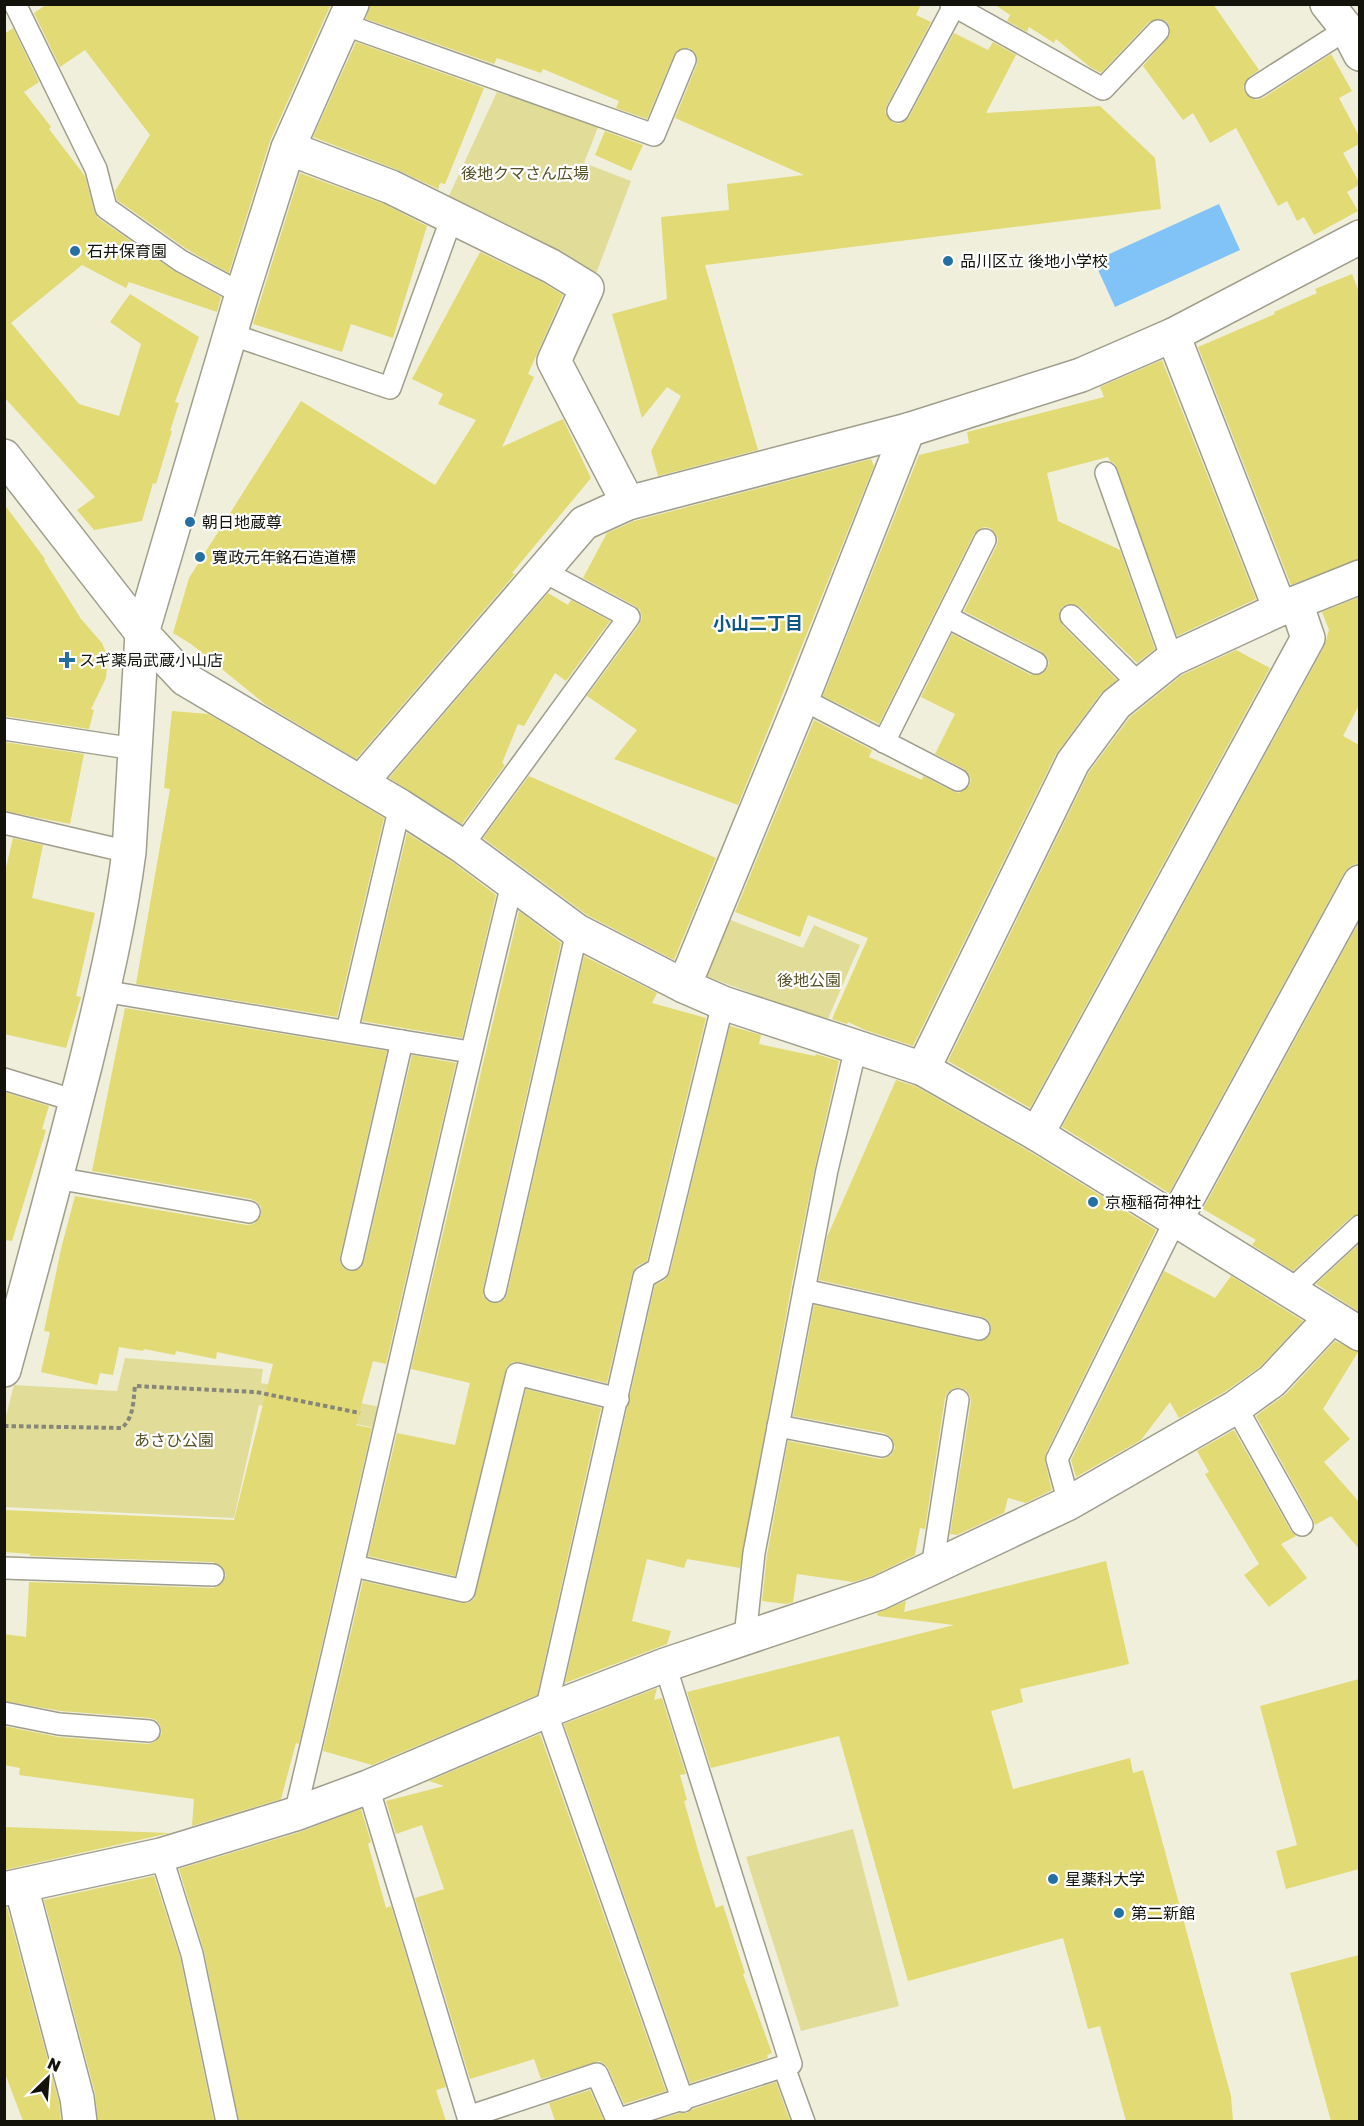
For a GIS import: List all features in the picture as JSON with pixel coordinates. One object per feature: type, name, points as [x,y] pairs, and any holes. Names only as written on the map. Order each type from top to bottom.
[{"type":"street","points":[[4,1370],[15,1291],[56,1178],[103,991],[125,884],[129,852],[142,633],[242,294],[288,148],[348,14]]},
{"type":"street","points":[[288,148],[391,187],[551,266],[587,288],[554,361],[628,503]]},
{"type":"street","points":[[362,782],[584,524],[628,503],[908,430],[1081,375],[1173,335],[1359,237]]},
{"type":"street","points":[[1037,1134],[1308,638],[1288,606],[1173,335]]},
{"type":"street","points":[[684,986],[802,699],[908,430]]},
{"type":"street","points":[[4,456],[142,633],[185,679],[400,806],[462,846],[577,931],[684,986],[723,1003],[923,1069],[1037,1134],[1359,1334]]},
{"type":"street","points":[[923,1069],[1073,762],[1116,704],[1172,659],[1288,606],[1359,577]]},
{"type":"street","points":[[1176,1219],[1359,882]]},
{"type":"street","points":[[80,2121],[77,2098],[13,1887],[161,1855],[295,1814],[368,1787],[546,1711],[665,1665],[879,1593],[1069,1503],[1236,1407],[1272,1381],[1332,1317]]},
{"type":"lane","points":[[15,4],[96,169],[106,208],[182,261],[242,294]]},
{"type":"lane","points":[[898,111],[952,5],[1103,89],[1158,31]]},
{"type":"lane","points":[[348,14],[654,135],[685,60]]},
{"type":"lane","points":[[1256,87],[1345,29]]},
{"type":"lane","points":[[230,334],[390,388],[452,217]]},
{"type":"lane","points":[[1106,473],[1172,659]]},
{"type":"lane","points":[[884,742],[985,540]]},
{"type":"lane","points":[[462,846],[629,617],[543,571]]},
{"type":"lane","points":[[947,616],[1036,663]]},
{"type":"lane","points":[[1071,616],[1140,685]]},
{"type":"lane","points":[[802,699],[958,780]]},
{"type":"lane","points":[[4,729],[135,748]]},
{"type":"lane","points":[[347,1031],[400,806]]},
{"type":"lane","points":[[4,823],[129,852]]},
{"type":"lane","points":[[295,1814],[354,1566],[470,1052],[512,884]]},
{"type":"lane","points":[[495,1291],[577,931]]},
{"type":"lane","points":[[103,991],[470,1052]]},
{"type":"lane","points":[[682,2101],[546,1711],[644,1276],[658,1269],[723,1003]]},
{"type":"lane","points":[[352,1259],[402,1041]]},
{"type":"lane","points":[[746,1638],[754,1553],[827,1170],[856,1047]]},
{"type":"lane","points":[[4,1078],[76,1101]]},
{"type":"lane","points":[[56,1178],[249,1212]]},
{"type":"lane","points":[[1069,1503],[1057,1459],[1176,1219]]},
{"type":"lane","points":[[1291,1290],[1359,1226]]},
{"type":"lane","points":[[804,1290],[980,1329]]},
{"type":"lane","points":[[354,1566],[464,1591],[517,1374],[618,1399]]},
{"type":"lane","points":[[932,1568],[958,1400]]},
{"type":"lane","points":[[1236,1407],[1302,1525]]},
{"type":"lane","points":[[778,1426],[882,1446]]},
{"type":"lane","points":[[4,1568],[213,1575]]},
{"type":"lane","points":[[368,1787],[468,2117],[597,2074],[617,2121],[784,2067],[791,2064],[665,1665]]},
{"type":"lane","points":[[4,1713],[59,1724],[149,1731]]},
{"type":"lane","points":[[161,1855],[192,1954],[227,2121]]},
{"type":"lane","points":[[784,2067],[804,2121]]},
{"type":"path","points":[[4,1426],[122,1428],[130,1420],[135,1386],[256,1392],[387,1418]]},
{"type":"green space","name":"後地クマさん広場","points":[[497,92],[598,127],[584,163],[631,181],[594,279],[447,200]]},
{"type":"green space","name":"後地公園","points":[[723,917],[803,948],[814,925],[860,945],[827,1021],[700,974]]},
{"type":"green space","name":"あさひ公園","points":[[125,1358],[263,1369],[261,1383],[380,1407],[376,1428],[259,1405],[234,1518],[5,1507],[5,1420],[14,1385],[117,1391]]},
{"type":"green space","points":[[853,1829],[899,2006],[801,2031],[746,1857]]},
{"type":"water","points":[[1219,204],[1240,250],[1115,307],[1094,261]]},
{"type":"building","points":[[47,4],[331,4],[270,141],[229,273],[188,250],[117,200],[115,191],[150,135],[85,50],[60,67],[34,13]]},
{"type":"building","points":[[370,4],[921,4],[916,15],[931,22],[887,105],[885,112],[892,122],[899,124],[909,117],[954,33],[988,50],[993,42],[1016,55],[986,113],[1100,106],[1155,158],[1161,209],[705,265],[758,450],[658,476],[651,451],[681,396],[667,387],[642,418],[612,314],[667,299],[661,217],[729,210],[727,184],[804,175],[675,118],[697,64],[695,53],[689,48],[678,50],[674,55],[647,119],[616,108],[619,101],[543,69],[541,73],[497,58],[494,64],[366,19]]},
{"type":"building","points":[[994,4],[1213,4],[1259,70],[1249,77],[1243,87],[1246,94],[1256,100],[1263,98],[1331,54],[1352,91],[1339,98],[1359,136],[1359,144],[1343,153],[1359,182],[1359,185],[1347,192],[1358,211],[1314,235],[1304,217],[1297,221],[1287,201],[1278,206],[1236,128],[1210,143],[1193,113],[1183,120],[1143,66],[1170,35],[1170,27],[1166,21],[1160,19],[1149,22],[1101,73],[1090,67],[1056,39],[1054,43],[1029,27],[1027,32],[1007,21],[1010,15]]},
{"type":"building","points":[[13,28],[39,82],[24,92],[85,176],[98,218],[174,271],[221,297],[217,312],[129,282],[126,288],[82,265],[11,323],[79,404],[119,416],[141,344],[110,322],[130,294],[199,337],[175,402],[179,403],[170,431],[172,431],[142,521],[94,530],[77,510],[95,497],[4,397],[4,34]]},
{"type":"building","points":[[356,42],[484,88],[445,184],[440,183],[438,189],[398,170],[313,137]]},
{"type":"building","points":[[605,131],[643,145],[631,171],[595,155]]},
{"type":"building","points":[[300,173],[384,204],[427,226],[393,338],[351,324],[342,352],[253,324]]},
{"type":"building","points":[[480,252],[542,282],[563,295],[528,374],[534,377],[502,447],[563,419],[591,478],[512,573],[515,574],[356,759],[266,705],[191,644],[173,633],[189,578],[301,401],[435,485],[476,420],[438,404],[443,394],[412,379]]},
{"type":"building","points":[[1352,274],[1359,292],[1359,559],[1291,585],[1198,347],[1275,314],[1274,312],[1317,293],[1315,289]]},
{"type":"building","points":[[1162,360],[1256,599],[1177,636],[1115,464],[1108,457],[1047,473],[1058,521],[1120,550],[1155,649],[1137,663],[1080,607],[1068,604],[1062,607],[1059,613],[1062,625],[1117,680],[1101,693],[1056,754],[913,1046],[848,1022],[847,1024],[832,1019],[868,938],[808,915],[800,937],[735,912],[814,720],[872,750],[869,757],[922,780],[923,776],[959,793],[969,786],[971,780],[969,774],[935,754],[955,714],[921,697],[952,634],[1031,675],[1042,674],[1049,663],[1042,652],[964,611],[997,545],[998,539],[995,533],[990,528],[984,527],[974,534],[879,724],[823,696],[919,455],[969,443],[967,432],[1104,397],[1100,387]]},
{"type":"building","points":[[871,459],[874,466],[738,805],[614,759],[637,730],[587,696],[639,625],[642,617],[640,610],[635,606],[583,578],[607,533],[634,521]]},
{"type":"building","points":[[4,504],[45,559],[81,619],[102,643],[108,658],[106,678],[91,709],[94,710],[89,729],[4,716]]},
{"type":"building","points":[[548,593],[568,605],[571,600],[610,621],[566,681],[555,673],[524,726],[518,724],[502,763],[505,765],[462,824],[389,778]]},
{"type":"building","points":[[1359,597],[1359,705],[1343,736],[1359,745],[1359,863],[1350,866],[1344,873],[1169,1193],[1062,1127],[1324,647],[1329,630],[1322,612]]},
{"type":"building","points":[[1236,650],[1270,668],[1030,1108],[948,1061],[1089,772],[1130,717],[1182,675]]},
{"type":"building","points":[[172,711],[208,714],[384,818],[337,1017],[136,984],[170,789],[164,788]]},
{"type":"building","points":[[4,742],[84,754],[70,824],[4,811]]},
{"type":"building","points":[[529,776],[716,858],[674,960],[587,915],[483,838]]},
{"type":"building","points":[[407,833],[451,861],[496,895],[462,1038],[362,1021]]},
{"type":"building","points":[[13,838],[43,845],[32,898],[95,913],[76,996],[81,997],[66,1048],[4,1034],[4,876]]},
{"type":"building","points":[[519,911],[561,943],[483,1288],[483,1295],[487,1301],[499,1303],[505,1299],[507,1294],[584,956],[657,993],[652,1003],[706,1018],[647,1261],[637,1266],[632,1274],[607,1383],[520,1362],[513,1362],[507,1366],[455,1576],[368,1556],[397,1433],[455,1445],[470,1383],[411,1369]]},
{"type":"building","points":[[1359,922],[1359,1214],[1351,1217],[1293,1271],[1252,1245],[1256,1240],[1203,1209]]},
{"type":"building","points":[[125,1008],[387,1051],[340,1256],[343,1268],[350,1271],[361,1268],[364,1262],[412,1055],[456,1063],[386,1364],[373,1361],[356,1425],[372,1428],[299,1744],[296,1743],[281,1799],[192,1826],[194,1799],[19,1775],[20,1768],[4,1765],[4,1726],[58,1737],[148,1744],[155,1742],[162,1733],[156,1720],[150,1718],[61,1711],[4,1701],[4,1634],[26,1637],[29,1582],[213,1588],[223,1582],[226,1575],[220,1565],[213,1562],[30,1556],[30,1554],[4,1552],[4,1510],[234,1520],[273,1364],[217,1352],[216,1359],[176,1351],[175,1355],[119,1347],[113,1375],[100,1373],[97,1385],[41,1372],[50,1332],[44,1331],[75,1196],[247,1225],[254,1224],[261,1215],[261,1207],[251,1199],[92,1171]]},
{"type":"building","points":[[730,1026],[761,1035],[759,1044],[815,1056],[816,1054],[839,1061],[794,1272],[740,1568],[687,1559],[684,1568],[647,1559],[632,1621],[671,1631],[667,1644],[565,1683],[655,1285],[665,1280],[670,1272]]},
{"type":"building","points":[[896,1080],[915,1086],[1027,1150],[1156,1230],[1046,1453],[1045,1462],[1052,1490],[1026,1503],[1008,1498],[1004,1513],[957,1535],[950,1534],[971,1402],[966,1390],[954,1388],[945,1398],[925,1529],[920,1528],[915,1555],[872,1576],[853,1582],[797,1574],[793,1602],[786,1604],[762,1601],[767,1555],[788,1441],[880,1459],[891,1455],[895,1448],[891,1437],[884,1433],[793,1416],[814,1305],[976,1341],[983,1341],[991,1332],[991,1325],[987,1319],[982,1317],[819,1280],[827,1237]]},
{"type":"building","points":[[4,1092],[49,1106],[42,1129],[46,1130],[12,1241],[4,1240]]},
{"type":"building","points":[[1359,1244],[1359,1312],[1316,1284]]},
{"type":"building","points":[[1164,1271],[1215,1298],[1231,1276],[1303,1321],[1260,1367],[1226,1391],[1179,1418],[1170,1402],[1141,1440],[1076,1477],[1071,1460]]},
{"type":"building","points":[[1335,1341],[1358,1352],[1323,1409],[1350,1439],[1324,1462],[1359,1502],[1359,1549],[1331,1516],[1315,1525],[1256,1416],[1286,1394]]},
{"type":"building","points":[[526,1389],[601,1408],[537,1695],[372,1765],[323,1751],[363,1581],[461,1603],[468,1603],[474,1599]]},
{"type":"building","points":[[1234,1430],[1296,1536],[1281,1544],[1307,1578],[1269,1607],[1244,1575],[1259,1564],[1205,1474],[1209,1472],[1197,1451]]},
{"type":"building","points":[[1106,1561],[1129,1664],[1020,1689],[1023,1702],[991,1711],[1013,1789],[1130,1758],[1133,1773],[1143,1770],[1231,2096],[1233,2121],[1126,2121],[1100,2026],[1088,2029],[1063,1938],[908,1981],[839,1736],[711,1768],[687,1692],[954,1625],[878,1616],[877,1613],[906,1601],[904,1612]]},
{"type":"building","points":[[1359,1679],[1359,1869],[1286,1889],[1276,1851],[1297,1845],[1260,1706]]},
{"type":"building","points":[[657,1688],[654,1700],[662,1698],[686,1774],[680,1775],[687,1800],[684,1801],[701,1861],[716,1908],[723,1905],[745,1973],[743,1974],[772,2053],[767,2055],[768,2058],[690,2083],[564,1724]]},
{"type":"building","points":[[540,1734],[666,2091],[624,2104],[608,2068],[599,2061],[541,2079],[534,2059],[470,2079],[415,1898],[444,1889],[422,1825],[396,1834],[386,1801],[444,1786],[429,1781]]},
{"type":"building","points":[[361,1809],[386,1908],[391,1906],[446,2087],[436,2090],[446,2121],[239,2121],[204,1951],[179,1869],[300,1832]]},
{"type":"building","points":[[4,1827],[170,1833],[4,1870]]},
{"type":"building","points":[[154,1876],[180,1957],[214,2121],[98,2121],[95,2093],[44,1900]]},
{"type":"building","points":[[4,1907],[7,1907],[59,2102],[61,2121],[23,2121],[4,2071]]},
{"type":"building","points":[[1359,1955],[1359,2121],[1331,2121],[1290,1973]]},
{"type":"building","points":[[776,2082],[790,2121],[654,2121],[687,2113],[693,2109]]},
{"type":"building","points":[[590,2090],[604,2121],[555,2121],[549,2103]]},
{"type":"place","name":"石井保育園","points":[[75,251]]},
{"type":"place","name":"品川区立 後地小学校","points":[[948,261]]},
{"type":"place","name":"朝日地蔵尊","points":[[190,522]]},
{"type":"place","name":"寛政元年銘石造道標","points":[[200,557]]},
{"type":"place","name":"スギ薬局武蔵小山店","points":[[67,660]]},
{"type":"place","name":"京極稲荷神社","points":[[1093,1202]]},
{"type":"place","name":"星薬科大学","points":[[1053,1879]]},
{"type":"place","name":"第二新館","points":[[1119,1913]]},
{"type":"district","name":"小山二丁目","points":[[758,624]]}]
